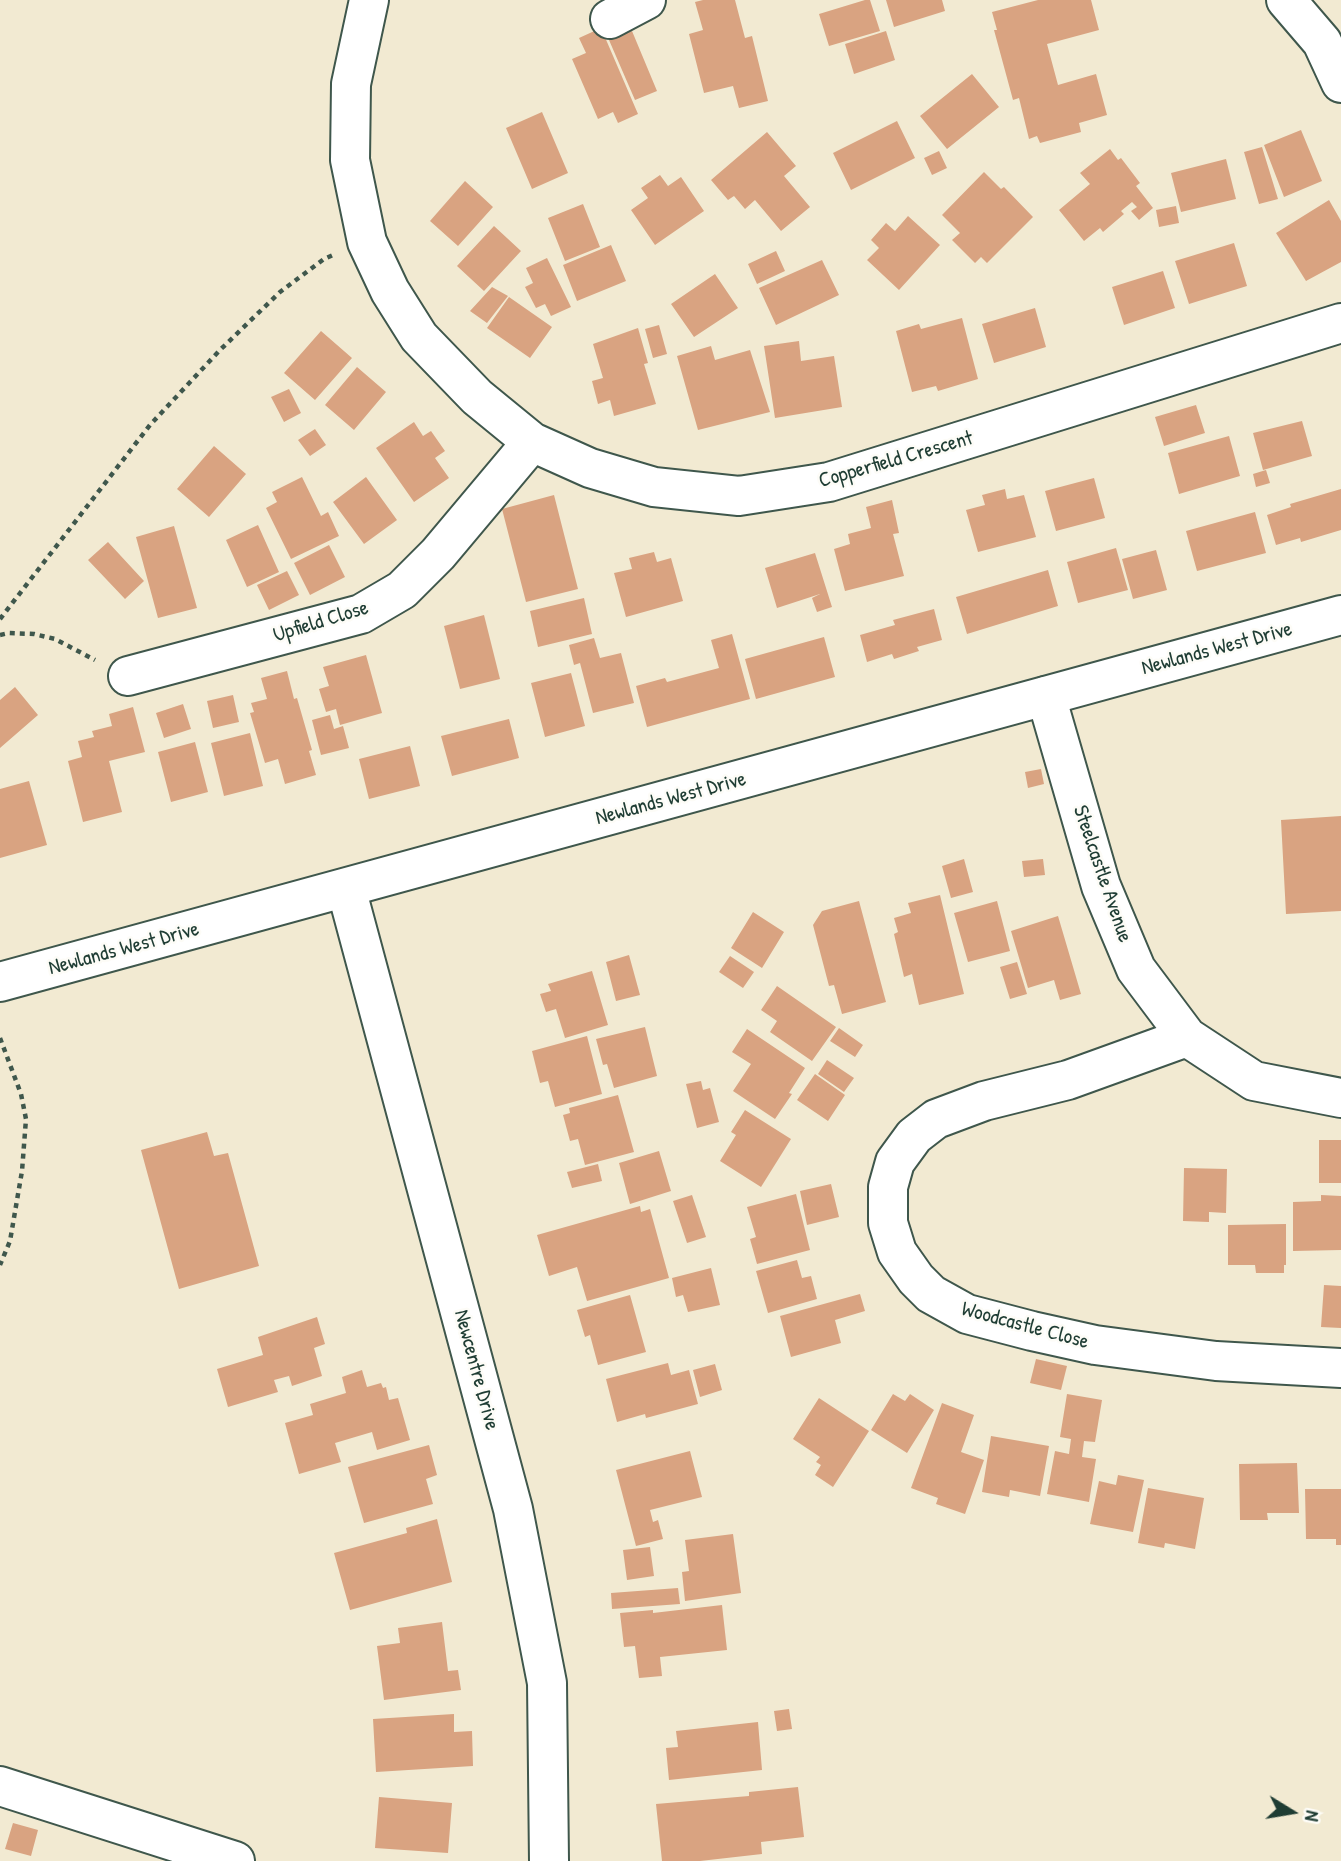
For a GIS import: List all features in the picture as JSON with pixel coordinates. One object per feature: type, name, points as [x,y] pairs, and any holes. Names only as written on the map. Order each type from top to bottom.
[{"type":"street","name":"Copperfield Crescent","points":[[369,0],[351,85],[350,160],[367,242],[390,291],[419,337],[477,397],[532,442],[590,468],[654,487],[739,496],[829,482],[1341,323]]},
{"type":"street","points":[[610,19],[646,0]]},
{"type":"street","points":[[1286,0],[1322,42],[1341,83]]},
{"type":"street","name":"Upfield Close","points":[[128,676],[361,614],[402,590],[438,554],[532,442]]},
{"type":"street","name":"Newlands West Drive","points":[[0,982],[1341,615]]},
{"type":"street","name":"Steelcastle Avenue","points":[[1046,696],[1101,886],[1136,969],[1187,1037],[1254,1081],[1341,1098]]},
{"type":"street","name":"Newcentre Drive","points":[[346,888],[513,1509],[547,1683],[549,1861]]},
{"type":"street","name":"Woodcastle Close","points":[[1187,1037],[1068,1080],[985,1101],[936,1119],[914,1136],[895,1162],[888,1187],[888,1223],[897,1252],[930,1294],[967,1314],[1032,1331],[1095,1345],[1216,1361],[1341,1368]]},
{"type":"street","points":[[0,1786],[235,1861]]},
{"type":"path","points":[[0,619],[150,425],[220,350],[280,292],[324,259],[367,242]]},
{"type":"path","points":[[0,635],[34,634],[55,639],[128,676]]},
{"type":"path","points":[[0,1038],[21,1094],[26,1119],[22,1171],[10,1241],[0,1265]]},
{"type":"building","points":[[735,0],[745,38],[752,36],[768,101],[739,108],[733,86],[704,93],[689,34],[703,30],[695,2]]},
{"type":"building","points":[[870,0],[880,31],[829,46],[819,14]]},
{"type":"building","points":[[886,0],[942,0],[945,11],[894,27]]},
{"type":"building","points":[[1038,0],[1091,0],[1099,30],[1047,44],[1058,85],[1096,74],[1107,115],[1079,123],[1081,132],[1040,143],[1037,136],[1029,139],[1019,98],[1013,100],[994,30],[997,30],[992,12]]},
{"type":"building","points":[[601,28],[638,114],[618,123],[613,112],[598,119],[572,59],[586,53],[579,38]]},
{"type":"building","points":[[632,31],[657,91],[635,100],[609,40]]},
{"type":"building","points":[[886,31],[895,60],[854,74],[845,44]]},
{"type":"building","points":[[972,74],[999,107],[947,149],[920,116]]},
{"type":"building","points":[[542,112],[568,173],[532,189],[506,128]]},
{"type":"building","points":[[897,121],[915,158],[851,190],[833,153]]},
{"type":"building","points":[[1301,130],[1322,181],[1284,197],[1264,145]]},
{"type":"building","points":[[767,132],[796,166],[784,176],[810,207],[781,231],[755,200],[745,209],[734,196],[728,200],[711,180]]},
{"type":"building","points":[[1262,147],[1278,199],[1259,204],[1244,152]]},
{"type":"building","points":[[1110,149],[1118,160],[1121,158],[1140,183],[1136,186],[1153,208],[1139,220],[1131,211],[1137,207],[1132,202],[1121,211],[1124,214],[1103,232],[1100,228],[1084,241],[1059,210],[1090,184],[1080,173]]},
{"type":"building","points":[[939,151],[947,168],[932,175],[924,158]]},
{"type":"building","points":[[1226,159],[1236,199],[1181,212],[1171,173]]},
{"type":"building","points":[[984,172],[1001,189],[1004,187],[1033,217],[987,263],[981,257],[975,263],[952,240],[960,233],[942,215]]},
{"type":"building","points":[[660,175],[668,186],[681,177],[704,211],[655,245],[631,210],[648,198],[641,188]]},
{"type":"building","points":[[465,181],[493,207],[458,246],[430,221]]},
{"type":"building","points":[[1329,200],[1341,221],[1341,262],[1306,281],[1276,233]]},
{"type":"building","points":[[583,204],[600,247],[565,261],[548,218]]},
{"type":"building","points":[[1176,206],[1179,223],[1159,227],[1156,210]]},
{"type":"building","points":[[908,216],[940,245],[899,290],[867,260],[879,248],[871,240],[886,223],[895,231]]},
{"type":"building","points":[[494,226],[521,251],[484,291],[457,266]]},
{"type":"building","points":[[1234,243],[1247,286],[1189,304],[1175,261]]},
{"type":"building","points":[[611,245],[626,281],[577,301],[563,265]]},
{"type":"building","points":[[776,251],[785,271],[757,284],[748,264]]},
{"type":"building","points":[[547,258],[571,307],[551,316],[545,304],[536,308],[525,287],[533,283],[526,268]]},
{"type":"building","points":[[822,260],[839,295],[776,325],[759,288]]},
{"type":"building","points":[[1163,271],[1175,308],[1124,325],[1112,287]]},
{"type":"building","points":[[715,274],[738,308],[694,337],[671,304]]},
{"type":"building","points":[[492,287],[508,296],[487,323],[470,311]]},
{"type":"building","points":[[509,297],[552,327],[530,358],[487,328]]},
{"type":"building","points":[[1035,308],[1046,347],[994,363],[982,324]]},
{"type":"building","points":[[962,318],[978,379],[938,391],[936,386],[912,392],[896,331],[919,324],[921,329]]},
{"type":"building","points":[[659,325],[667,354],[653,358],[645,329]]},
{"type":"building","points":[[638,328],[648,363],[644,364],[656,404],[614,416],[610,400],[598,404],[592,381],[603,378],[593,344]]},
{"type":"building","points":[[321,331],[352,358],[315,400],[284,373]]},
{"type":"building","points":[[799,341],[801,361],[834,356],[842,407],[775,418],[764,346]]},
{"type":"building","points":[[711,346],[715,360],[750,350],[770,412],[698,430],[677,356]]},
{"type":"building","points":[[357,367],[386,392],[354,430],[325,405]]},
{"type":"building","points":[[289,389],[301,413],[284,422],[271,397]]},
{"type":"building","points":[[1196,405],[1205,433],[1164,446],[1155,417]]},
{"type":"building","points":[[1302,421],[1312,456],[1263,470],[1253,433]]},
{"type":"building","points":[[414,422],[423,436],[431,431],[445,451],[435,458],[449,478],[414,502],[376,448]]},
{"type":"building","points":[[315,429],[326,445],[310,456],[298,440]]},
{"type":"building","points":[[1229,436],[1240,476],[1179,494],[1168,453]]},
{"type":"building","points":[[214,446],[246,474],[209,517],[177,489]]},
{"type":"building","points":[[1266,470],[1270,483],[1256,487],[1253,474]]},
{"type":"building","points":[[302,477],[321,516],[328,512],[339,536],[291,559],[266,508],[277,502],[272,492]]},
{"type":"building","points":[[366,477],[397,520],[364,544],[333,502]]},
{"type":"building","points":[[1094,478],[1105,518],[1056,531],[1045,491]]},
{"type":"building","points":[[1005,489],[1007,499],[1024,495],[1036,537],[978,552],[966,510],[985,505],[982,495]]},
{"type":"building","points":[[1341,489],[1341,530],[1301,542],[1300,538],[1276,545],[1267,515],[1291,507],[1290,504]]},
{"type":"building","points":[[554,495],[578,589],[526,602],[502,509]]},
{"type":"building","points":[[892,500],[899,533],[893,534],[904,576],[845,591],[834,549],[850,544],[848,534],[871,528],[866,507]]},
{"type":"building","points":[[1255,512],[1266,553],[1197,571],[1186,531]]},
{"type":"building","points":[[258,525],[279,572],[247,587],[226,540]]},
{"type":"building","points":[[174,526],[197,608],[158,618],[136,537]]},
{"type":"building","points":[[108,542],[144,581],[125,599],[88,560]]},
{"type":"building","points":[[329,545],[345,577],[310,595],[294,563]]},
{"type":"building","points":[[1116,548],[1128,590],[1078,603],[1067,562]]},
{"type":"building","points":[[1156,550],[1167,590],[1133,599],[1122,559]]},
{"type":"building","points":[[654,552],[657,562],[671,558],[683,601],[626,617],[614,573],[632,569],[629,558]]},
{"type":"building","points":[[815,553],[832,607],[817,612],[812,598],[820,594],[777,608],[765,568]]},
{"type":"building","points":[[1048,570],[1058,606],[967,634],[956,597]]},
{"type":"building","points":[[287,571],[299,595],[269,610],[257,585]]},
{"type":"building","points":[[584,598],[592,634],[538,647],[530,611]]},
{"type":"building","points":[[934,609],[942,640],[917,647],[919,651],[894,659],[892,654],[867,662],[860,635],[895,625],[893,620]]},
{"type":"building","points":[[484,615],[500,679],[460,689],[444,626]]},
{"type":"building","points":[[732,634],[750,699],[647,727],[636,686],[665,678],[667,682],[719,668],[711,640]]},
{"type":"building","points":[[824,637],[835,677],[756,699],[745,659]]},
{"type":"building","points":[[594,638],[600,658],[621,653],[634,703],[593,713],[580,663],[574,665],[569,645]]},
{"type":"building","points":[[366,655],[382,713],[340,725],[336,709],[326,712],[319,689],[329,686],[323,667]]},
{"type":"building","points":[[287,671],[312,750],[309,751],[316,775],[285,784],[278,759],[265,763],[250,713],[254,712],[251,703],[267,699],[261,678]]},
{"type":"building","points":[[571,673],[585,726],[545,737],[531,683]]},
{"type":"building","points":[[15,687],[38,715],[0,748],[0,700]]},
{"type":"building","points":[[233,695],[239,722],[213,728],[207,701]]},
{"type":"building","points":[[183,704],[191,729],[164,738],[156,713]]},
{"type":"building","points":[[133,707],[145,752],[109,761],[122,812],[83,822],[68,761],[82,757],[78,741],[94,737],[92,731],[112,726],[109,714]]},
{"type":"building","points":[[330,715],[334,729],[343,726],[349,748],[321,755],[312,720]]},
{"type":"building","points":[[509,719],[519,758],[452,776],[441,736]]},
{"type":"building","points":[[250,733],[263,786],[224,796],[211,743]]},
{"type":"building","points":[[195,742],[208,792],[171,802],[158,752]]},
{"type":"building","points":[[410,746],[420,786],[369,799],[359,759]]},
{"type":"building","points":[[1041,769],[1044,784],[1028,788],[1025,772]]},
{"type":"building","points":[[29,781],[47,845],[0,858],[0,789]]},
{"type":"building","points":[[1341,816],[1341,911],[1286,914],[1281,820]]},
{"type":"building","points":[[964,859],[973,892],[951,898],[942,866]]},
{"type":"building","points":[[1043,859],[1045,875],[1024,877],[1022,861]]},
{"type":"building","points":[[940,895],[964,994],[919,1005],[912,974],[904,977],[894,934],[898,932],[894,918],[911,913],[908,903]]},
{"type":"building","points":[[859,901],[886,1002],[842,1014],[834,985],[829,986],[813,925],[822,911]]},
{"type":"building","points":[[997,901],[1010,951],[968,962],[954,913]]},
{"type":"building","points":[[753,912],[784,932],[762,968],[731,948]]},
{"type":"building","points":[[1058,916],[1081,994],[1060,1000],[1054,980],[1028,988],[1011,931]]},
{"type":"building","points":[[629,955],[640,995],[616,1001],[606,962]]},
{"type":"building","points":[[730,956],[754,972],[743,988],[719,972]]},
{"type":"building","points":[[1017,962],[1027,994],[1010,999],[1000,967]]},
{"type":"building","points":[[592,971],[608,1025],[565,1038],[556,1009],[546,1012],[540,994],[551,991],[548,984]]},
{"type":"building","points":[[777,986],[836,1027],[812,1061],[770,1032],[777,1021],[761,1010]]},
{"type":"building","points":[[645,1027],[657,1076],[614,1088],[607,1064],[603,1065],[596,1039]]},
{"type":"building","points":[[839,1028],[863,1045],[855,1057],[830,1041]]},
{"type":"building","points":[[747,1029],[805,1068],[775,1119],[733,1091],[751,1064],[732,1052]]},
{"type":"building","points":[[587,1036],[602,1094],[555,1107],[548,1081],[540,1083],[532,1051]]},
{"type":"building","points":[[827,1060],[854,1078],[844,1092],[818,1074]]},
{"type":"building","points":[[815,1074],[845,1095],[828,1121],[797,1100]]},
{"type":"building","points":[[701,1081],[703,1090],[710,1088],[719,1122],[697,1128],[686,1084]]},
{"type":"building","points":[[618,1095],[634,1152],[585,1165],[578,1139],[570,1141],[563,1115],[570,1113],[569,1108]]},
{"type":"building","points":[[745,1110],[791,1139],[761,1187],[720,1161],[736,1135],[731,1132]]},
{"type":"building","points":[[207,1132],[214,1156],[228,1153],[259,1266],[179,1289],[141,1150]]},
{"type":"building","points":[[1319,1140],[1341,1140],[1341,1183],[1319,1183]]},
{"type":"building","points":[[659,1151],[671,1191],[630,1204],[619,1163]]},
{"type":"building","points":[[598,1164],[602,1181],[572,1188],[567,1172]]},
{"type":"building","points":[[1184,1168],[1227,1169],[1226,1213],[1209,1212],[1209,1222],[1183,1221]]},
{"type":"building","points":[[831,1184],[839,1217],[807,1225],[800,1191]]},
{"type":"building","points":[[796,1194],[810,1250],[757,1264],[750,1239],[756,1237],[747,1207]]},
{"type":"building","points":[[692,1195],[706,1237],[687,1243],[673,1201]]},
{"type":"building","points":[[1321,1195],[1341,1196],[1341,1250],[1293,1251],[1293,1202],[1321,1201]]},
{"type":"building","points":[[640,1206],[641,1212],[650,1209],[669,1278],[587,1301],[577,1267],[549,1276],[537,1235]]},
{"type":"building","points":[[1286,1224],[1284,1273],[1256,1273],[1255,1265],[1228,1265],[1228,1225]]},
{"type":"building","points":[[797,1260],[802,1278],[811,1276],[817,1299],[768,1313],[756,1271]]},
{"type":"building","points":[[711,1268],[720,1305],[688,1312],[683,1295],[676,1297],[672,1278]]},
{"type":"building","points":[[1324,1285],[1341,1286],[1341,1328],[1321,1327]]},
{"type":"building","points":[[860,1294],[865,1311],[835,1320],[841,1343],[791,1357],[780,1316]]},
{"type":"building","points":[[630,1295],[646,1352],[598,1365],[590,1335],[585,1337],[577,1310]]},
{"type":"building","points":[[317,1317],[325,1344],[314,1348],[322,1376],[292,1386],[289,1376],[274,1380],[278,1392],[228,1407],[217,1369],[263,1355],[258,1337]]},
{"type":"building","points":[[1036,1359],[1067,1366],[1061,1390],[1030,1383]]},
{"type":"building","points":[[668,1363],[671,1375],[689,1370],[698,1404],[646,1418],[645,1414],[617,1422],[606,1379]]},
{"type":"building","points":[[715,1364],[722,1390],[700,1397],[693,1370]]},
{"type":"building","points":[[362,1370],[367,1387],[381,1383],[383,1388],[386,1387],[389,1400],[398,1398],[410,1440],[377,1450],[372,1432],[335,1443],[341,1462],[299,1474],[285,1423],[313,1415],[310,1404],[346,1393],[342,1377]]},
{"type":"building","points":[[893,1394],[905,1401],[910,1394],[934,1410],[907,1453],[871,1430]]},
{"type":"building","points":[[1067,1394],[1102,1400],[1095,1442],[1084,1441],[1082,1457],[1096,1459],[1089,1502],[1047,1494],[1055,1451],[1069,1454],[1071,1439],[1060,1437]]},
{"type":"building","points":[[819,1398],[869,1431],[833,1487],[815,1475],[821,1465],[816,1462],[820,1457],[793,1439]]},
{"type":"building","points":[[942,1403],[974,1415],[961,1452],[984,1460],[965,1514],[936,1504],[938,1498],[911,1488]]},
{"type":"building","points":[[991,1436],[1049,1446],[1040,1496],[1010,1490],[1009,1497],[982,1492]]},
{"type":"building","points":[[429,1445],[437,1475],[426,1479],[433,1504],[364,1523],[348,1467]]},
{"type":"building","points":[[690,1451],[702,1497],[650,1510],[653,1522],[658,1520],[663,1539],[636,1546],[616,1470]]},
{"type":"building","points":[[1297,1463],[1299,1513],[1267,1513],[1268,1520],[1240,1520],[1239,1464]]},
{"type":"building","points":[[1118,1475],[1144,1480],[1133,1532],[1090,1524],[1099,1481],[1116,1485]]},
{"type":"building","points":[[1148,1488],[1204,1498],[1195,1549],[1165,1543],[1164,1548],[1138,1543]]},
{"type":"building","points":[[1305,1489],[1341,1489],[1341,1545],[1336,1545],[1336,1539],[1306,1539]]},
{"type":"building","points":[[437,1519],[452,1582],[350,1610],[334,1553],[407,1533],[406,1528]]},
{"type":"building","points":[[733,1534],[741,1593],[685,1601],[682,1572],[689,1571],[685,1540]]},
{"type":"building","points":[[650,1547],[654,1576],[627,1580],[623,1550]]},
{"type":"building","points":[[678,1588],[680,1604],[612,1609],[611,1593]]},
{"type":"building","points":[[722,1605],[727,1650],[660,1657],[662,1676],[639,1678],[635,1646],[624,1647],[620,1613],[653,1610],[653,1613]]},
{"type":"building","points":[[442,1622],[448,1671],[458,1670],[461,1690],[384,1700],[377,1646],[400,1643],[398,1628]]},
{"type":"building","points":[[789,1709],[792,1729],[777,1731],[774,1711]]},
{"type":"building","points":[[454,1714],[454,1732],[472,1731],[473,1766],[376,1772],[373,1719]]},
{"type":"building","points":[[758,1722],[762,1770],[669,1780],[666,1748],[678,1747],[676,1731]]},
{"type":"building","points":[[798,1787],[804,1837],[761,1842],[762,1854],[700,1861],[662,1861],[656,1804],[749,1796],[749,1792]]},
{"type":"building","points":[[379,1797],[452,1803],[448,1853],[375,1848]]},
{"type":"building","points":[[13,1823],[38,1830],[31,1856],[5,1849]]}]
